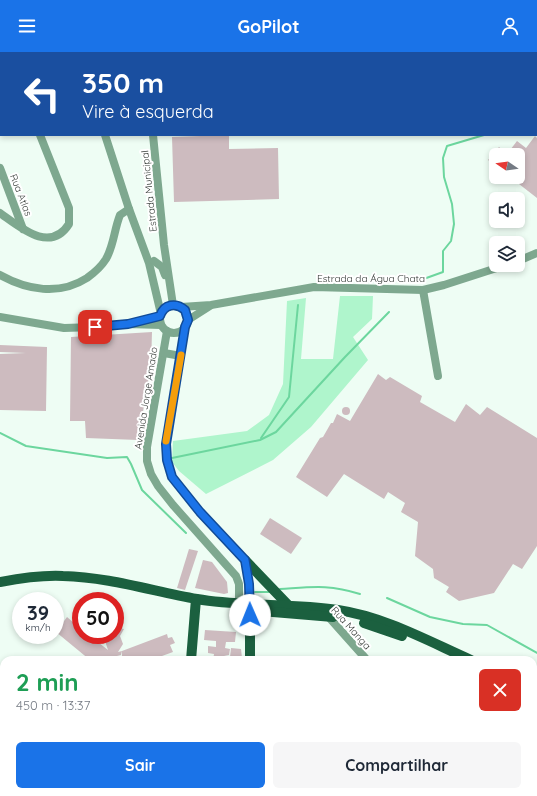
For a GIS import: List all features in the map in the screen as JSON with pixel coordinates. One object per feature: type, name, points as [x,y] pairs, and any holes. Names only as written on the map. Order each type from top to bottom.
[{"type":"main road","points":[[245,560],[289,606]]},
{"type":"main road","points":[[0,584],[39,576],[82,577],[119,582],[196,602],[324,613],[356,614],[388,624],[461,656]]},
{"type":"main road","points":[[196,602],[239,604],[250,607],[289,606],[351,618],[410,639],[450,656]]},
{"type":"main road","points":[[191,656],[196,602]]},
{"type":"main road","points":[[250,607],[250,656]]},
{"type":"street","points":[[0,213],[36,236],[52,238],[59,235],[69,224],[69,208],[40,136]]},
{"type":"street","points":[[105,136],[129,209],[151,262],[162,321],[175,332],[186,323]]},
{"type":"street","name":"Estrada Municipal","points":[[153,136],[164,245],[173,305]]},
{"type":"street","name":"Rua Atlas","points":[[0,168],[23,229]]},
{"type":"street","points":[[0,275],[23,286],[48,290],[69,287],[80,282],[96,270],[106,259],[112,245],[120,215],[129,209]]},
{"type":"street","name":"Estrada Municipal","points":[[151,262],[164,245]]},
{"type":"street","points":[[525,258],[537,253]]},
{"type":"street","points":[[151,262],[162,266],[170,289]]},
{"type":"street","name":"Estrada da Água Chata","points":[[181,307],[211,306],[314,287],[423,290],[489,270]]},
{"type":"street","points":[[423,290],[438,376]]},
{"type":"street","points":[[162,321],[166,308],[173,305],[181,307],[187,314],[166,444],[172,477],[200,512],[245,560],[249,584],[250,607]]},
{"type":"street","name":"Estrada da Água Chata","points":[[186,323],[211,306]]},
{"type":"street","points":[[0,317],[64,328],[95,327],[162,321]]},
{"type":"street","name":"Avenida Jorge Amado","points":[[162,321],[164,353],[147,447],[147,460],[151,474],[158,486],[236,576],[239,584],[239,604]]},
{"type":"street","points":[[164,353],[181,356]]},
{"type":"street","name":"Rua Manga","points":[[324,613],[363,656]]},
{"type":"green space","points":[[340,296],[373,296],[372,319],[353,337],[368,360],[311,427],[273,460],[206,494],[179,471],[172,462],[173,441],[247,431],[269,415],[283,384],[287,301],[306,298],[301,359],[333,359]]},
{"type":"building","points":[[229,136],[229,149],[278,148],[279,199],[174,202],[172,137]]},
{"type":"building","points":[[535,136],[537,138],[537,198],[519,184],[525,184],[525,148],[512,148],[517,141],[526,148]]},
{"type":"building","points":[[152,332],[151,366],[138,440],[86,438],[85,421],[70,421],[71,337]]},
{"type":"building","points":[[0,345],[47,347],[46,411],[0,410],[0,354],[26,353],[0,352]]},
{"type":"building","points":[[378,374],[386,380],[390,377],[422,396],[420,402],[455,422],[466,404],[480,415],[487,407],[537,438],[537,546],[522,569],[513,564],[494,593],[459,601],[446,592],[449,587],[434,578],[433,569],[415,556],[418,522],[401,512],[405,503],[388,492],[384,499],[344,474],[327,497],[296,477],[320,438],[323,437],[331,423],[333,423],[337,414],[350,421]]},
{"type":"building","points":[[346,407],[349,408],[349,414],[346,415],[343,414],[342,411],[343,408]]},
{"type":"building","points":[[270,518],[302,538],[291,554],[260,534]]},
{"type":"building","points":[[189,549],[198,551],[185,590],[177,588]]},
{"type":"building","points":[[203,560],[212,562],[227,582],[228,593],[224,594],[195,588]]},
{"type":"building","points":[[67,617],[72,621],[72,644],[100,644],[108,650],[106,644],[123,644],[118,652],[122,651],[121,655],[85,656],[64,639],[64,621]]},
{"type":"building","points":[[205,630],[236,632],[235,642],[226,642],[225,648],[230,649],[229,655],[214,656],[214,654],[208,653],[208,646],[216,647],[216,641],[204,640]]},
{"type":"building","points":[[167,634],[168,638],[172,637],[175,643],[170,645],[173,652],[162,656],[122,656],[122,651]]},
{"type":"building","points":[[231,648],[241,649],[242,656],[230,656]]},
{"type":"waterway","points":[[418,281],[443,272],[443,251],[451,241],[454,224],[452,204],[444,177],[443,158],[447,146],[481,136]]},
{"type":"waterway","points":[[261,438],[289,397],[298,305]]},
{"type":"waterway","points":[[172,458],[260,440],[276,432],[389,312]]},
{"type":"waterway","points":[[0,433],[26,446],[107,458],[127,457],[142,490],[186,533]]},
{"type":"waterway","points":[[280,589],[330,587],[360,594]]},
{"type":"waterway","points":[[255,592],[269,592]]},
{"type":"waterway","points":[[387,598],[430,617],[463,624],[487,625],[537,653]]},
{"type":"slow traffic","points":[[166,441],[181,355]]},
{"type":"route","points":[[95,327],[128,324],[160,316],[163,310],[173,305],[177,305],[185,310],[188,320],[185,327],[166,444],[167,460],[172,477],[200,512],[245,560],[249,584],[250,615]]}]
